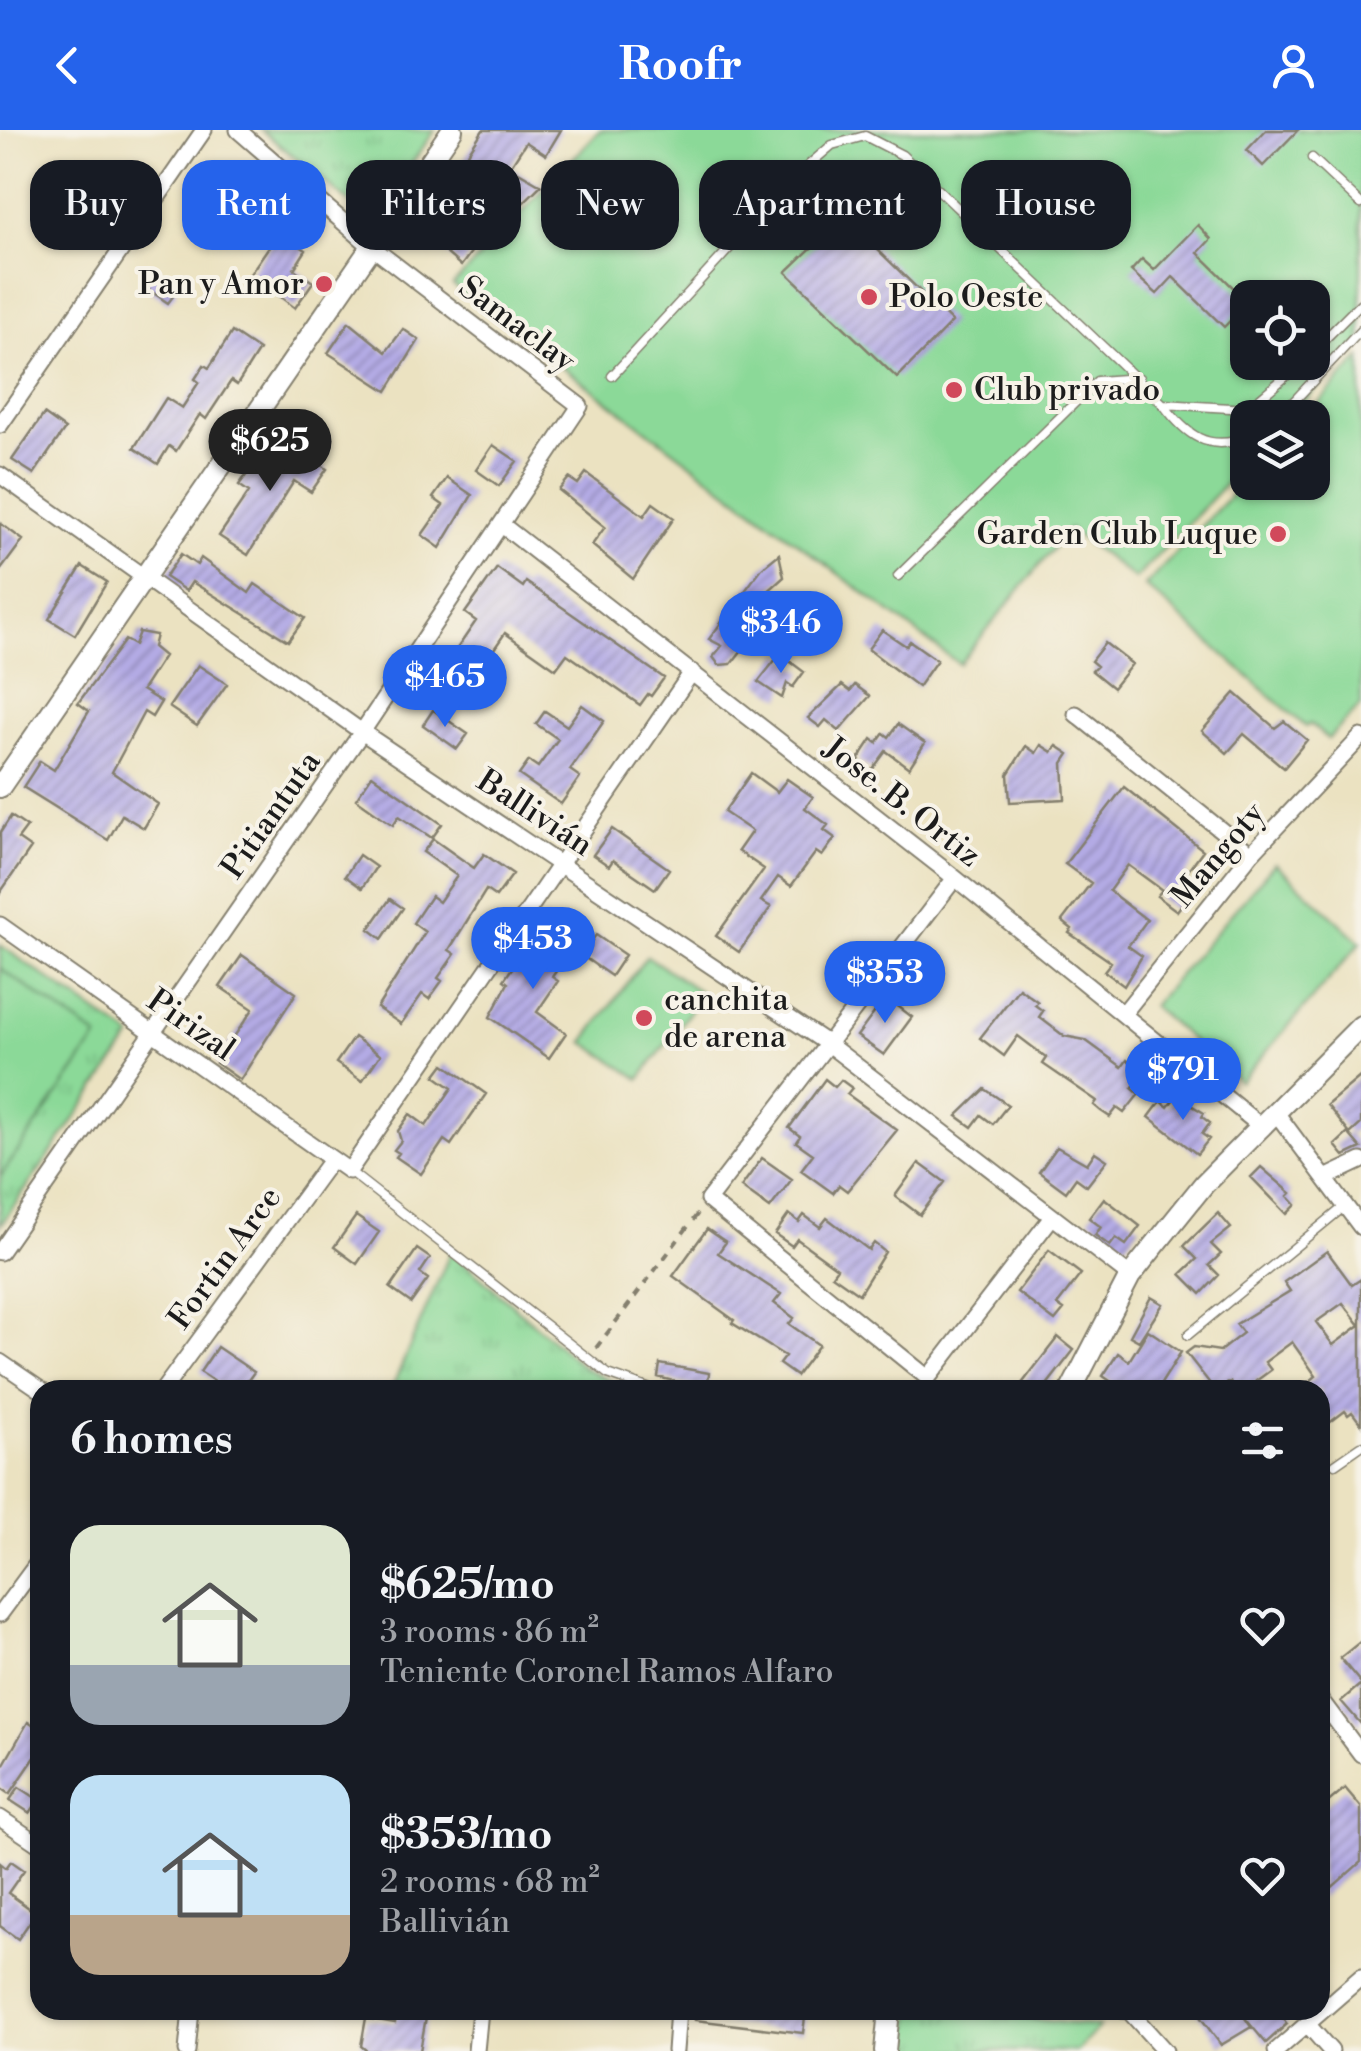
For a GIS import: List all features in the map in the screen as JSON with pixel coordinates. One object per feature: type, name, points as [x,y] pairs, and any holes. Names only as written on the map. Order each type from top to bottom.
[{"type":"street","points":[[0,425],[204,130]]},
{"type":"street","name":"Samaclay","points":[[238,130],[346,224]]},
{"type":"street","points":[[432,160],[452,130]]},
{"type":"street","points":[[0,787],[372,250]]},
{"type":"street","name":"Samaclay","points":[[376,250],[580,406]]},
{"type":"street","name":"Pitiantuta","points":[[0,1252],[362,732],[580,406]]},
{"type":"street","name":"Ballivián","points":[[0,475],[362,732],[828,1044],[1130,1276]]},
{"type":"street","name":"Jose. B. Ortiz","points":[[502,525],[1124,1014],[1270,1121],[1325,1178],[1361,1227]]},
{"type":"street","points":[[350,1170],[558,860],[692,672]]},
{"type":"street","points":[[1076,714],[1251,854]]},
{"type":"street","name":"Mangoty","points":[[1124,1014],[1251,854],[1361,737]]},
{"type":"street","points":[[955,878],[708,1200],[928,1378],[1052,1218]]},
{"type":"street","name":"Pirizal","points":[[0,925],[350,1170]]},
{"type":"street","points":[[1076,1380],[1130,1276],[1204,1184],[1361,1026]]},
{"type":"street","name":"Fortin Arce","points":[[170,1380],[331,1160]]},
{"type":"street","points":[[1325,1178],[1361,1161]]},
{"type":"street","points":[[0,1362],[30,1382]]},
{"type":"street","points":[[0,1614],[30,1574]]},
{"type":"street","points":[[1330,1712],[1361,1754]]},
{"type":"street","points":[[0,1818],[30,1838]]},
{"type":"street","points":[[1330,2005],[1361,1978]]},
{"type":"street","points":[[187,2051],[190,2020]]},
{"type":"street","points":[[476,2051],[479,2020]]},
{"type":"street","points":[[675,2051],[677,2020]]},
{"type":"street","points":[[885,2051],[889,2020]]},
{"type":"street","points":[[1138,2020],[1164,2051]]},
{"type":"street","points":[[1276,2051],[1313,2020]]},
{"type":"street","points":[[1308,2024],[1331,2051]]},
{"type":"lane","points":[[612,376],[796,176],[832,145],[865,136],[902,155],[1139,378],[1186,434],[1219,445],[1230,442]]},
{"type":"lane","points":[[1312,158],[1361,204]]},
{"type":"lane","points":[[1330,334],[1361,303]]},
{"type":"lane","points":[[1295,400],[1361,330]]},
{"type":"lane","points":[[898,576],[1097,381],[1139,378]]},
{"type":"lane","points":[[1163,404],[1247,409],[1281,380]]},
{"type":"lane","points":[[350,1170],[620,1380]]},
{"type":"lane","points":[[1188,1335],[1345,1206]]},
{"type":"lane","points":[[1335,1464],[1361,1446]]},
{"type":"path","points":[[588,1358],[708,1200]]},
{"type":"green space","points":[[261,130],[435,130],[414,160],[346,160],[346,200],[326,183],[326,160],[298,160]]},
{"type":"green space","name":"Club privado","points":[[600,130],[1361,130],[1361,342],[1330,374],[1330,280],[1230,280],[1230,380],[1325,380],[1305,400],[1230,400],[1230,479],[1135,579],[1069,529],[959,664],[453,285],[486,250],[521,250],[521,213],[541,192],[541,250],[679,250],[679,160],[572,160]]},
{"type":"green space","name":"Garden Club Luque","points":[[1361,358],[1361,705],[1328,739],[1310,724],[1306,727],[1145,586],[1230,496],[1230,500],[1330,500],[1330,400],[1321,400]]},
{"type":"green space","points":[[1275,863],[1361,942],[1240,1082],[1152,1006]]},
{"type":"green space","points":[[0,945],[132,1037],[0,1226]]},
{"type":"green space","name":"canchita de arena","points":[[647,956],[703,994],[640,1079],[584,1042]]},
{"type":"green space","points":[[0,968],[98,1037],[0,1177]]},
{"type":"green space","points":[[451,1251],[583,1367],[608,1380],[395,1380]]},
{"type":"green space","points":[[911,2020],[1042,2020],[1099,2027],[1077,2051],[907,2051]]},
{"type":"building","points":[[483,130],[561,130],[546,155],[526,142],[514,160],[464,160]]},
{"type":"building","points":[[1266,130],[1298,130],[1263,166],[1247,150]]},
{"type":"building","points":[[521,173],[541,185],[521,203]]},
{"type":"building","points":[[1198,225],[1211,239],[1198,253],[1230,284],[1230,321],[1224,327],[1173,277],[1157,294],[1131,271],[1142,259],[1154,270]]},
{"type":"building","points":[[267,250],[306,250],[294,269],[313,282],[295,308],[250,274]]},
{"type":"building","points":[[443,250],[473,250],[461,266]]},
{"type":"building","name":"Polo Oeste","points":[[809,250],[878,250],[952,322],[897,378],[786,272]]},
{"type":"building","points":[[151,273],[177,291],[168,303],[142,285]]},
{"type":"building","points":[[349,322],[386,352],[403,329],[419,340],[387,391],[328,353]]},
{"type":"building","points":[[232,332],[259,350],[237,385],[231,381],[206,419],[200,414],[176,451],[169,446],[158,464],[134,448],[166,398],[182,408],[199,382],[195,379],[204,365],[209,368]]},
{"type":"building","points":[[44,414],[65,429],[34,474],[12,460]]},
{"type":"building","points":[[284,439],[327,469],[311,492],[294,481],[248,555],[219,536],[249,492],[239,485],[250,470],[257,474],[263,470]]},
{"type":"building","points":[[493,445],[517,461],[499,486],[476,470]]},
{"type":"building","points":[[586,473],[644,516],[653,503],[674,518],[633,579],[592,545],[605,527],[559,490],[569,478],[578,484]]},
{"type":"building","points":[[447,478],[472,495],[440,548],[422,535],[443,505],[433,498]]},
{"type":"building","points":[[0,523],[23,540],[0,571]]},
{"type":"building","points":[[181,554],[197,565],[201,558],[249,593],[255,584],[305,618],[288,641],[192,582],[186,591],[165,577]]},
{"type":"building","points":[[779,554],[784,577],[766,593],[773,610],[731,664],[719,665],[713,657],[722,646],[709,639],[762,568]]},
{"type":"building","points":[[82,566],[107,582],[75,635],[49,619]]},
{"type":"building","points":[[497,568],[523,587],[526,582],[664,678],[651,696],[648,694],[640,705],[567,654],[556,669],[505,633],[477,674],[452,656],[476,621],[465,613]]},
{"type":"building","points":[[882,630],[906,646],[910,641],[937,660],[918,687],[868,649]]},
{"type":"building","points":[[139,632],[156,635],[153,647],[164,656],[142,690],[161,702],[152,717],[144,712],[112,772],[158,804],[144,828],[122,815],[108,840],[23,787],[40,761],[54,770],[89,711],[78,703],[125,640],[134,645]]},
{"type":"building","points":[[1105,643],[1132,664],[1113,688],[1092,671],[1097,666],[1091,661]]},
{"type":"building","points":[[780,654],[804,672],[793,687],[787,683],[782,698],[758,682]]},
{"type":"building","points":[[198,665],[227,684],[197,726],[169,707]]},
{"type":"building","points":[[842,685],[850,691],[855,685],[870,696],[839,731],[826,720],[820,727],[808,718]]},
{"type":"building","points":[[1235,693],[1275,728],[1284,721],[1307,740],[1284,768],[1244,734],[1227,753],[1202,731]]},
{"type":"building","points":[[582,705],[604,721],[570,770],[580,777],[561,804],[519,775],[529,761],[538,767],[558,739],[536,724],[545,711],[567,726]]},
{"type":"building","points":[[433,710],[468,734],[457,749],[423,725]]},
{"type":"building","points":[[898,724],[925,743],[909,768],[886,751],[872,770],[858,760],[872,739],[877,743],[884,733],[889,737]]},
{"type":"building","points":[[1041,745],[1052,752],[1057,746],[1069,754],[1063,763],[1065,799],[1010,802],[1008,774],[1026,746],[1036,753]]},
{"type":"building","points":[[751,773],[777,792],[787,779],[813,797],[805,808],[828,825],[824,830],[835,838],[822,856],[816,852],[791,886],[778,877],[761,901],[771,907],[739,952],[716,936],[764,869],[738,851],[752,831],[724,812]]},
{"type":"building","points":[[372,775],[442,824],[432,838],[399,816],[393,825],[356,799]]},
{"type":"building","points":[[1124,787],[1203,850],[1182,879],[1194,888],[1177,911],[1157,896],[1162,890],[1128,865],[1109,891],[1147,920],[1128,946],[1142,956],[1124,986],[1104,971],[1111,962],[1069,933],[1072,929],[1062,921],[1091,883],[1065,864]]},
{"type":"building","points":[[11,816],[27,827],[18,839],[31,848],[0,893],[0,833]]},
{"type":"building","points":[[612,829],[669,869],[655,889],[613,860],[609,866],[593,855]]},
{"type":"building","points":[[433,839],[474,868],[484,854],[513,874],[496,897],[486,890],[449,950],[455,954],[438,978],[442,981],[429,999],[422,994],[401,1024],[377,1008],[425,932],[413,923],[431,896],[439,902],[457,876],[423,852]]},
{"type":"building","points":[[359,855],[376,867],[362,888],[345,876]]},
{"type":"building","points":[[390,899],[403,908],[382,939],[369,929]]},
{"type":"building","points":[[546,918],[565,932],[551,951],[564,960],[552,977],[558,981],[537,1012],[566,1033],[549,1058],[490,1017],[508,983],[504,980]]},
{"type":"building","points":[[596,935],[625,955],[611,976],[581,955]]},
{"type":"building","points":[[242,955],[296,993],[240,1080],[216,1063],[253,1009],[220,987]]},
{"type":"building","points":[[1019,988],[1038,1002],[1035,1005],[1043,1011],[1039,1017],[1064,1036],[1085,1040],[1122,1067],[1127,1060],[1144,1073],[1132,1088],[1139,1094],[1124,1113],[1117,1108],[1110,1117],[1101,1111],[1094,1105],[1097,1101],[1043,1064],[1047,1058],[1018,1036],[1004,1056],[980,1038]]},
{"type":"building","points":[[886,997],[912,1017],[884,1055],[857,1036]]},
{"type":"building","points":[[354,1037],[380,1055],[362,1081],[336,1063]]},
{"type":"building","points":[[444,1064],[486,1094],[451,1145],[444,1140],[421,1174],[396,1157],[399,1153],[394,1150],[401,1141],[398,1131],[410,1114],[426,1126],[452,1088],[435,1076]]},
{"type":"building","points":[[1361,1076],[1361,1124],[1350,1134],[1327,1105]]},
{"type":"building","points":[[825,1079],[835,1087],[841,1080],[852,1088],[847,1094],[897,1130],[847,1191],[839,1185],[833,1193],[801,1170],[813,1154],[796,1142],[800,1136],[789,1128]]},
{"type":"building","points":[[985,1089],[1008,1105],[993,1124],[981,1115],[972,1127],[957,1116]]},
{"type":"building","points":[[1176,1096],[1204,1113],[1202,1117],[1210,1123],[1202,1134],[1209,1139],[1197,1154],[1149,1117],[1161,1101],[1168,1107]]},
{"type":"building","points":[[1348,1133],[1361,1148],[1344,1156],[1335,1145]]},
{"type":"building","points":[[1057,1147],[1087,1164],[1095,1152],[1107,1160],[1087,1186],[1076,1178],[1066,1192],[1039,1172]]},
{"type":"building","points":[[762,1158],[792,1179],[770,1208],[741,1187]]},
{"type":"building","points":[[919,1163],[945,1182],[920,1215],[895,1196]]},
{"type":"building","points":[[1261,1167],[1291,1193],[1288,1196],[1296,1205],[1287,1214],[1251,1177]]},
{"type":"building","points":[[1104,1198],[1140,1226],[1126,1245],[1116,1238],[1110,1246],[1095,1235],[1101,1227],[1089,1218]]},
{"type":"building","points":[[1218,1213],[1231,1228],[1211,1244],[1221,1254],[1209,1265],[1219,1275],[1201,1294],[1181,1274],[1197,1259],[1184,1246]]},
{"type":"building","points":[[789,1214],[799,1222],[804,1215],[820,1227],[827,1218],[869,1250],[874,1243],[885,1252],[859,1294],[832,1275],[837,1268],[797,1239],[792,1246],[775,1234]]},
{"type":"building","points":[[356,1216],[379,1232],[357,1264],[334,1247]]},
{"type":"building","points":[[707,1229],[726,1242],[718,1253],[781,1294],[774,1303],[794,1318],[789,1324],[819,1345],[796,1376],[779,1364],[785,1356],[732,1323],[734,1320],[673,1276]]},
{"type":"building","points":[[417,1249],[430,1258],[420,1273],[428,1279],[411,1303],[390,1288]]},
{"type":"building","points":[[1049,1250],[1081,1274],[1057,1305],[1064,1310],[1055,1321],[1017,1292]]},
{"type":"building","points":[[1327,1251],[1352,1285],[1361,1279],[1361,1424],[1352,1412],[1348,1415],[1345,1411],[1330,1422],[1330,1380],[1311,1380],[1316,1376],[1292,1342],[1265,1362],[1271,1370],[1257,1380],[1207,1380],[1186,1353],[1194,1347],[1220,1351],[1243,1333],[1236,1324],[1290,1291],[1284,1282]],"holes":[[[1343,1303],[1360,1325],[1333,1345],[1316,1322]]]},
{"type":"building","points":[[1151,1297],[1163,1304],[1139,1341],[1130,1336]]},
{"type":"building","points":[[1148,1330],[1181,1352],[1163,1380],[1109,1380],[1103,1376],[1118,1353],[1129,1361]]},
{"type":"building","points":[[1058,1337],[1074,1350],[1051,1380],[1025,1380]]},
{"type":"building","points":[[217,1347],[254,1372],[248,1380],[212,1380],[200,1372]]},
{"type":"building","points":[[660,1364],[709,1373],[708,1380],[658,1377]]},
{"type":"building","points":[[1361,1641],[1361,1683],[1340,1658]]},
{"type":"building","points":[[1361,1684],[1361,1724],[1341,1701]]},
{"type":"building","points":[[28,1722],[30,1765],[10,1794],[0,1787],[0,1771]]},
{"type":"building","points":[[19,1787],[30,1794],[30,1813],[10,1800]]},
{"type":"building","points":[[1345,1788],[1361,1807],[1361,1862],[1330,1889],[1330,1801]]},
{"type":"building","points":[[11,1861],[24,1870],[8,1893],[30,1909],[30,1922],[18,1939],[0,1926],[0,1863],[6,1868]]},
{"type":"building","points":[[366,2020],[425,2020],[420,2051],[367,2051],[361,2046]]},
{"type":"building","points":[[695,2020],[805,2020],[803,2033]]},
{"type":"building","points":[[1202,2020],[1246,2020],[1251,2027],[1221,2045]]},
{"type":"building","points":[[1247,2020],[1284,2020],[1287,2024],[1266,2043]]},
{"type":"place","name":"Pan y Amor","points":[[324,284]]},
{"type":"place","name":"Polo Oeste","points":[[869,297]]},
{"type":"place","name":"Club privado","points":[[954,390]]},
{"type":"place","name":"Garden Club Luque","points":[[1278,534]]},
{"type":"place","name":"canchita de arena","points":[[644,1018]]}]
